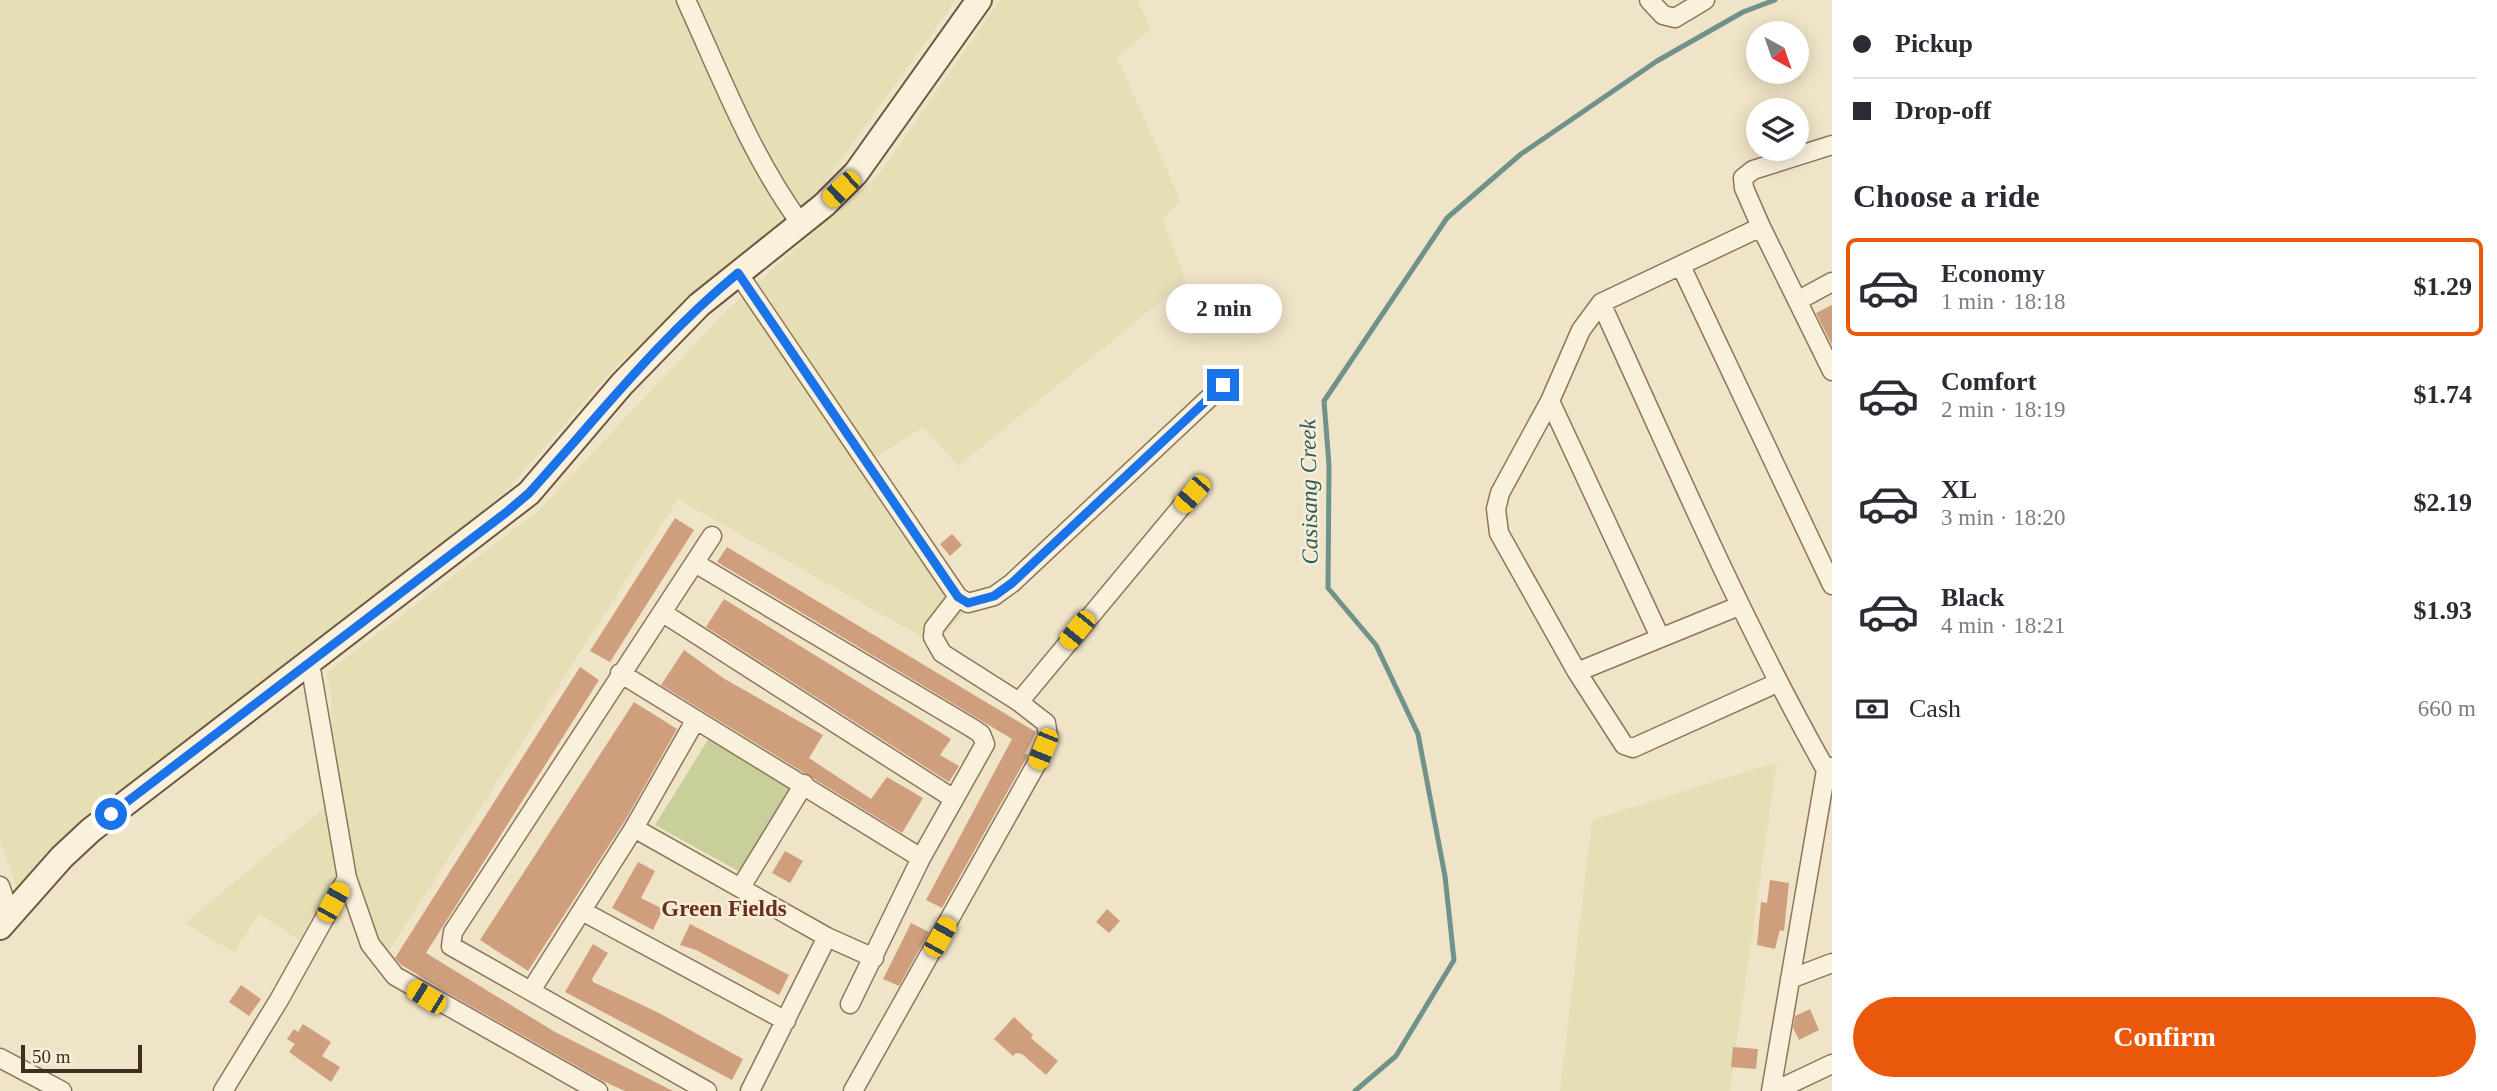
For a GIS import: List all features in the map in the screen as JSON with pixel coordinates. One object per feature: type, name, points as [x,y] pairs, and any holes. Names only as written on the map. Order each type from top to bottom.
[{"type":"street","points":[[686,0],[754,148],[777,191],[801,224]]},
{"type":"street","points":[[5,920],[62,857],[91,830],[529,493],[622,384],[699,305],[801,224],[856,173],[979,0]]},
{"type":"street","points":[[1649,0],[1663,15],[1675,18],[1705,0]]},
{"type":"street","points":[[1831,147],[1752,170],[1743,178],[1744,188],[1761,227],[1832,370]]},
{"type":"street","points":[[1761,227],[1601,303],[1581,330],[1550,401],[1500,493],[1497,522],[1499,533],[1577,672],[1617,738],[1633,748],[1777,683]]},
{"type":"street","points":[[1681,266],[1832,585]]},
{"type":"street","points":[[738,273],[958,597],[968,603],[977,603],[994,596],[1012,583],[1223,385]]},
{"type":"street","points":[[1799,300],[1832,282]]},
{"type":"street","points":[[1601,303],[1777,683],[1829,769],[1790,979],[1773,1091]]},
{"type":"street","points":[[1550,401],[1660,637]]},
{"type":"street","points":[[1019,702],[1192,494]]},
{"type":"street","points":[[707,1091],[532,989],[452,946],[453,932],[712,536]]},
{"type":"street","points":[[695,563],[981,734],[985,744],[921,858],[850,1004]]},
{"type":"street","points":[[853,1091],[1037,763],[1048,729],[1046,723],[1019,702],[951,661],[936,645],[934,628],[958,597]]},
{"type":"street","points":[[1577,672],[1740,606]]},
{"type":"street","points":[[663,613],[954,799]]},
{"type":"street","points":[[310,663],[347,878],[370,944],[395,976],[598,1091]]},
{"type":"street","points":[[620,673],[921,858]]},
{"type":"street","points":[[532,989],[634,828],[695,721]]},
{"type":"street","points":[[741,887],[804,784]]},
{"type":"street","points":[[634,828],[827,937],[874,958]]},
{"type":"street","points":[[223,1091],[279,1000],[347,878]]},
{"type":"street","points":[[0,886],[5,920]]},
{"type":"street","points":[[582,911],[786,1021]]},
{"type":"street","points":[[750,1091],[827,937]]},
{"type":"street","points":[[1790,979],[1832,963]]},
{"type":"street","points":[[0,1059],[61,1091]]},
{"type":"street","points":[[1773,1091],[1832,1064]]},
{"type":"shaded area","points":[[0,0],[956,0],[819,190],[612,370],[506,491],[19,893],[0,841]]},
{"type":"shaded area","points":[[1000,0],[1137,0],[1151,29],[1117,57],[1180,200],[1163,221],[1186,281],[958,466],[923,427],[870,461],[973,606],[934,644],[678,499],[387,954],[344,864],[327,927],[316,952],[259,913],[234,953],[185,923],[333,801],[331,692],[326,673],[538,511],[723,314],[880,173]]},
{"type":"shaded area","points":[[1777,762],[1730,1091],[1560,1091],[1592,820]]},
{"type":"green space","points":[[711,735],[795,786],[740,872],[655,825]]},
{"type":"building","points":[[1832,305],[1832,345],[1816,313]]},
{"type":"building","points":[[675,518],[694,530],[610,662],[590,651]]},
{"type":"building","points":[[952,534],[962,545],[950,556],[940,544]]},
{"type":"building","points":[[727,547],[1036,732],[1025,754],[1028,755],[942,908],[926,900],[1012,739],[717,562]]},
{"type":"building","points":[[724,599],[951,739],[940,755],[959,766],[949,782],[706,627]]},
{"type":"building","points":[[684,650],[723,678],[823,735],[809,758],[871,799],[887,777],[923,798],[902,833],[661,685]]},
{"type":"building","points":[[580,667],[599,680],[426,953],[555,1032],[673,1091],[625,1091],[603,1081],[444,991],[400,964],[395,958]]},
{"type":"building","points":[[634,702],[677,729],[626,819],[528,971],[480,940]]},
{"type":"building","points":[[785,851],[803,861],[790,883],[772,873]]},
{"type":"building","points":[[638,862],[655,871],[641,898],[663,909],[653,930],[612,908]]},
{"type":"building","points":[[1770,880],[1789,883],[1784,931],[1780,930],[1775,949],[1757,945],[1761,902],[1767,903]]},
{"type":"building","points":[[1107,909],[1120,921],[1109,933],[1096,922]]},
{"type":"building","points":[[911,923],[929,932],[899,986],[883,979]]},
{"type":"building","points":[[690,924],[789,975],[779,995],[696,950],[680,945]]},
{"type":"building","points":[[593,944],[608,953],[592,979],[593,982],[657,1012],[743,1059],[732,1080],[565,992]]},
{"type":"building","points":[[241,985],[261,999],[249,1016],[229,1002]]},
{"type":"building","points":[[1810,1009],[1819,1030],[1799,1040],[1793,1028],[1795,1016]]},
{"type":"building","points":[[1014,1017],[1033,1035],[1031,1038],[1058,1061],[1046,1075],[1022,1054],[1016,1053],[1013,1056],[994,1039]]},
{"type":"building","points":[[303,1024],[331,1042],[322,1056],[340,1067],[331,1082],[289,1052],[295,1044],[287,1039],[294,1029],[298,1032]]},
{"type":"building","points":[[1733,1047],[1758,1049],[1756,1069],[1731,1067]]},
{"type":"waterway","name":"Casisang Creek","points":[[1355,1091],[1396,1056],[1454,960],[1445,876],[1418,734],[1376,645],[1328,588],[1329,465],[1324,401],[1447,218],[1521,154],[1657,61],[1743,12],[1775,0]]},
{"type":"district","name":"Green Fields","points":[[724,908]]},
{"type":"route","points":[[111,814],[192,750],[340,641],[529,493],[622,384],[699,305],[738,273],[958,597],[968,603],[977,603],[994,596],[1012,583],[1223,385]]}]
